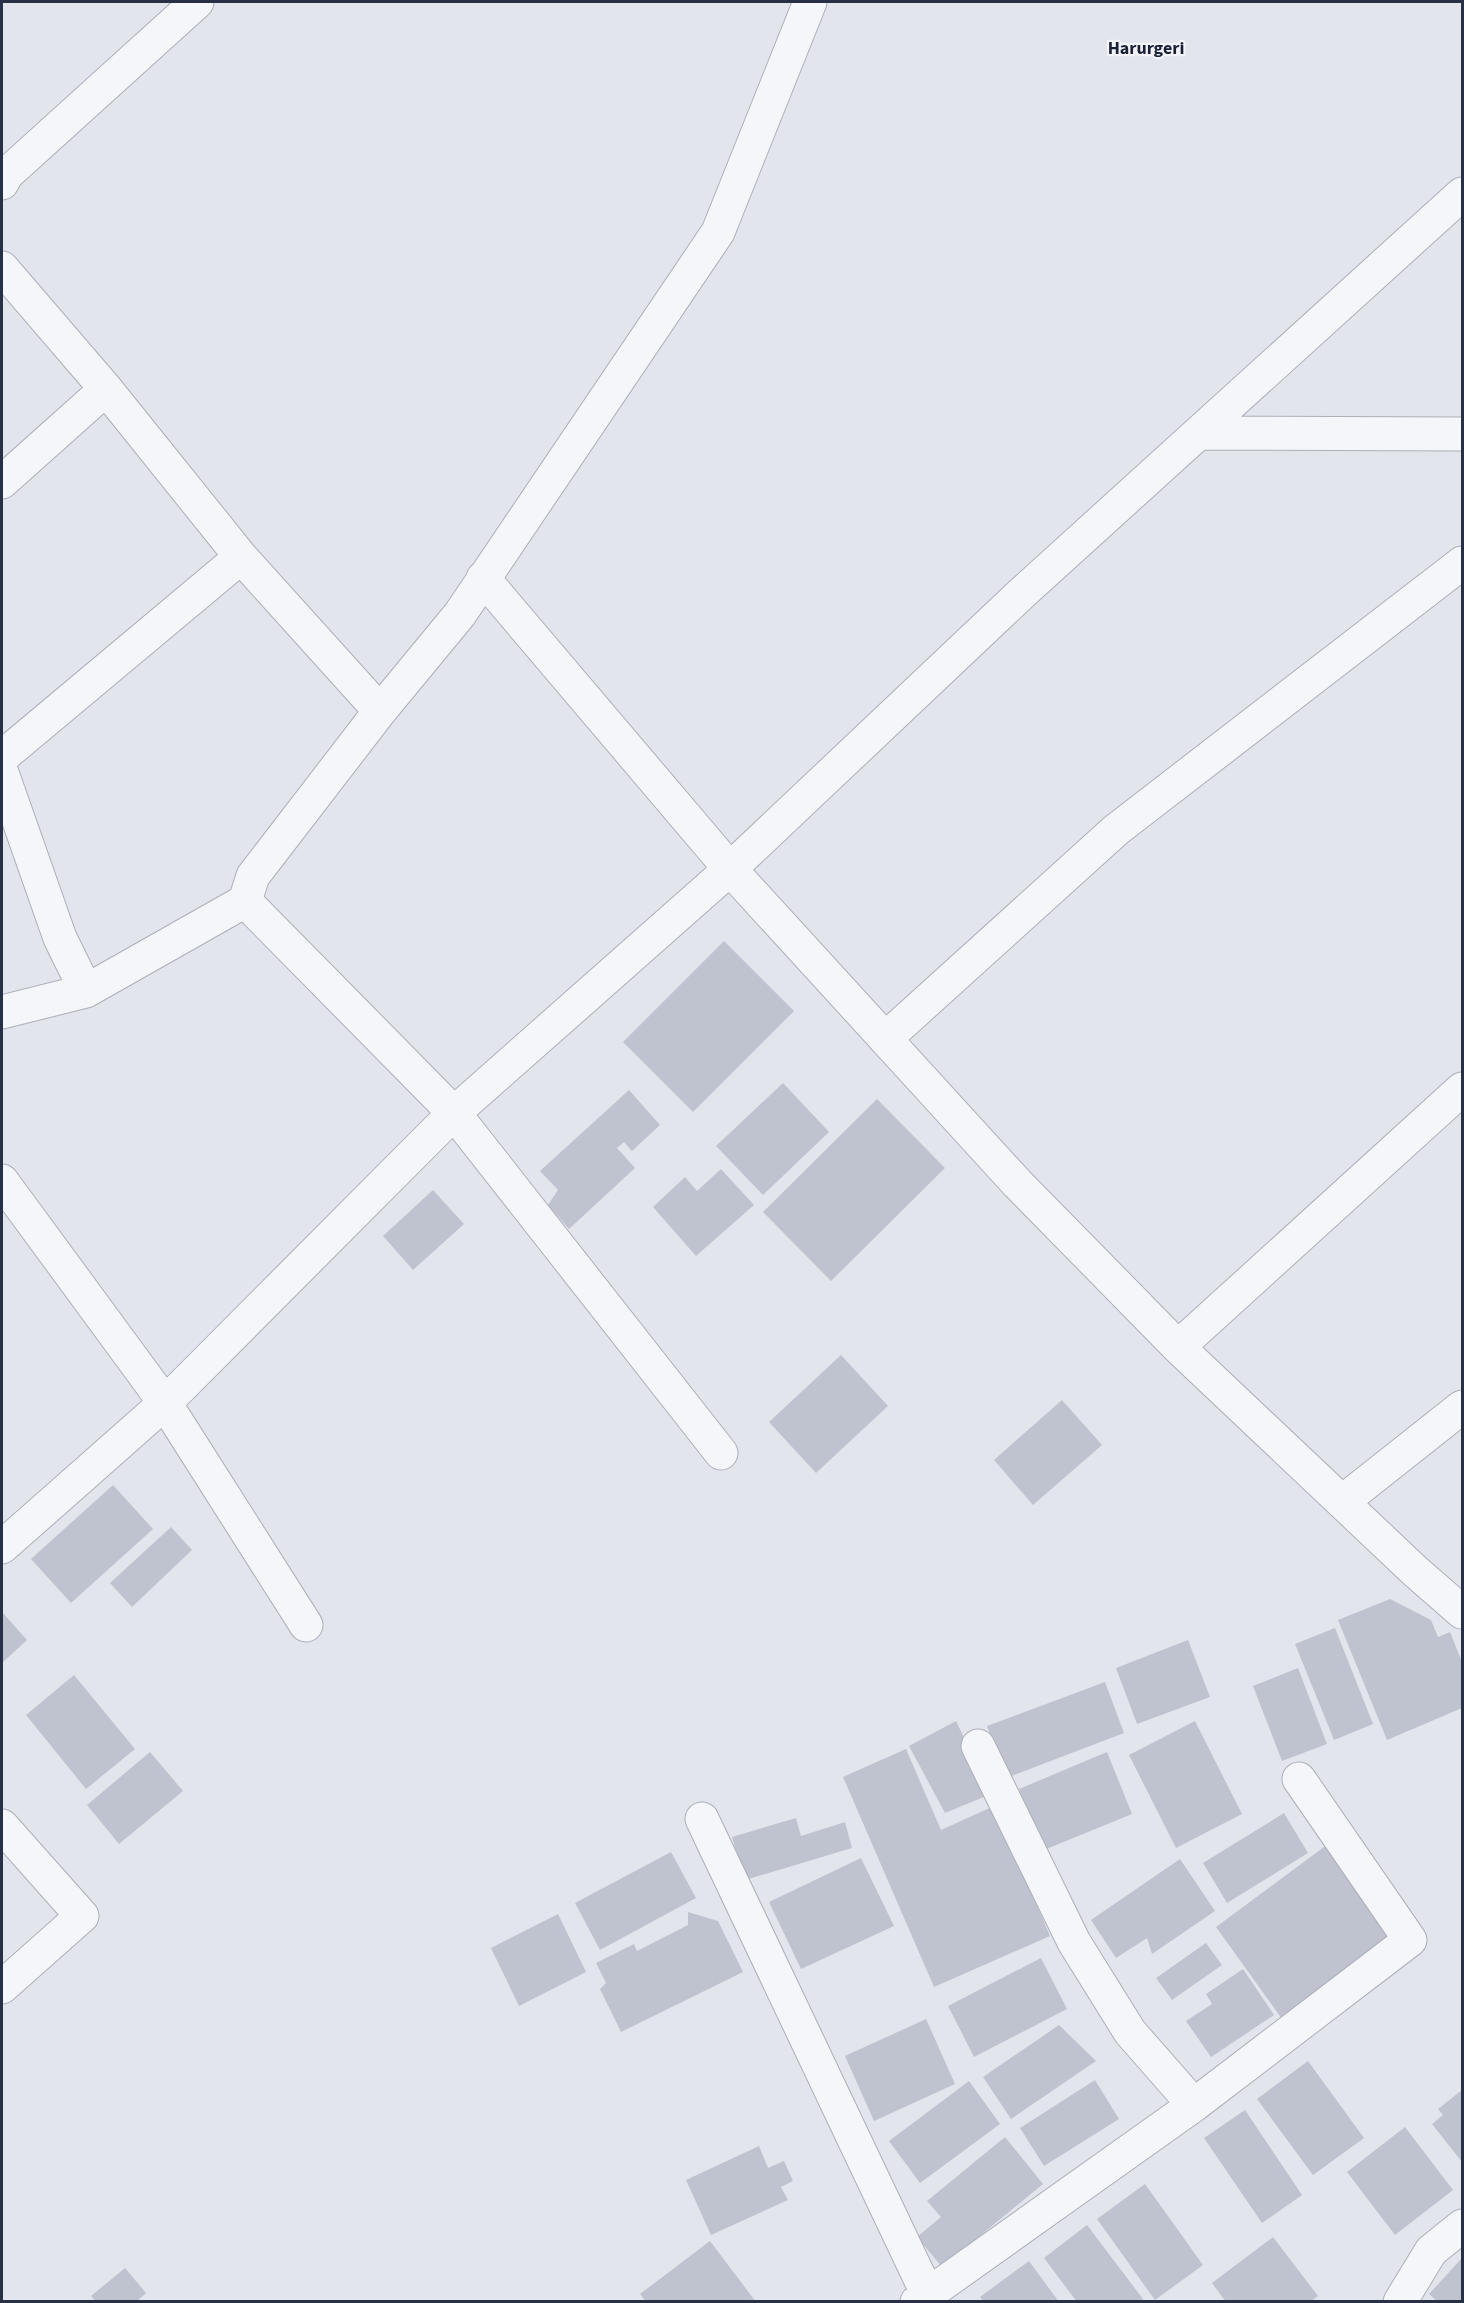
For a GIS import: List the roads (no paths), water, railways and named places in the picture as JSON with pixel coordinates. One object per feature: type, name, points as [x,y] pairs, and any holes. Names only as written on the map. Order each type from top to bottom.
[{"type":"street","points":[[2,183],[7,174],[197,2]]},
{"type":"street","points":[[2,1012],[86,991],[245,901],[253,876],[380,711],[460,614],[718,232],[810,2]]},
{"type":"street","points":[[2,1547],[165,1403],[454,1113],[730,869],[1021,594],[1462,194]]},
{"type":"street","points":[[2,268],[106,389],[241,557],[380,711]]},
{"type":"street","points":[[2,482],[106,389]]},
{"type":"street","points":[[1199,433],[1462,434]]},
{"type":"street","points":[[2,758],[241,557]]},
{"type":"street","points":[[885,1039],[1116,830],[1462,563]]},
{"type":"street","points":[[483,578],[730,869],[1017,1182],[1178,1347],[1415,1571],[1462,1611]]},
{"type":"street","points":[[2,772],[60,938],[86,991]]},
{"type":"street","points":[[245,901],[454,1113],[721,1453]]},
{"type":"street","points":[[1178,1347],[1462,1089]]},
{"type":"street","points":[[2,1181],[165,1403],[306,1625]]},
{"type":"street","points":[[1342,1502],[1462,1407]]},
{"type":"street","points":[[978,1746],[1074,1942],[1130,2032],[1194,2105]]},
{"type":"street","points":[[702,1819],[922,2297],[1194,2105],[1410,1940],[1299,1779]]},
{"type":"street","points":[[2,1826],[82,1916],[2,1987]]},
{"type":"street","points":[[1400,2301],[1431,2250],[1462,2226]]},
{"type":"district","name":"Harurgeri","points":[[1146,48]]}]
